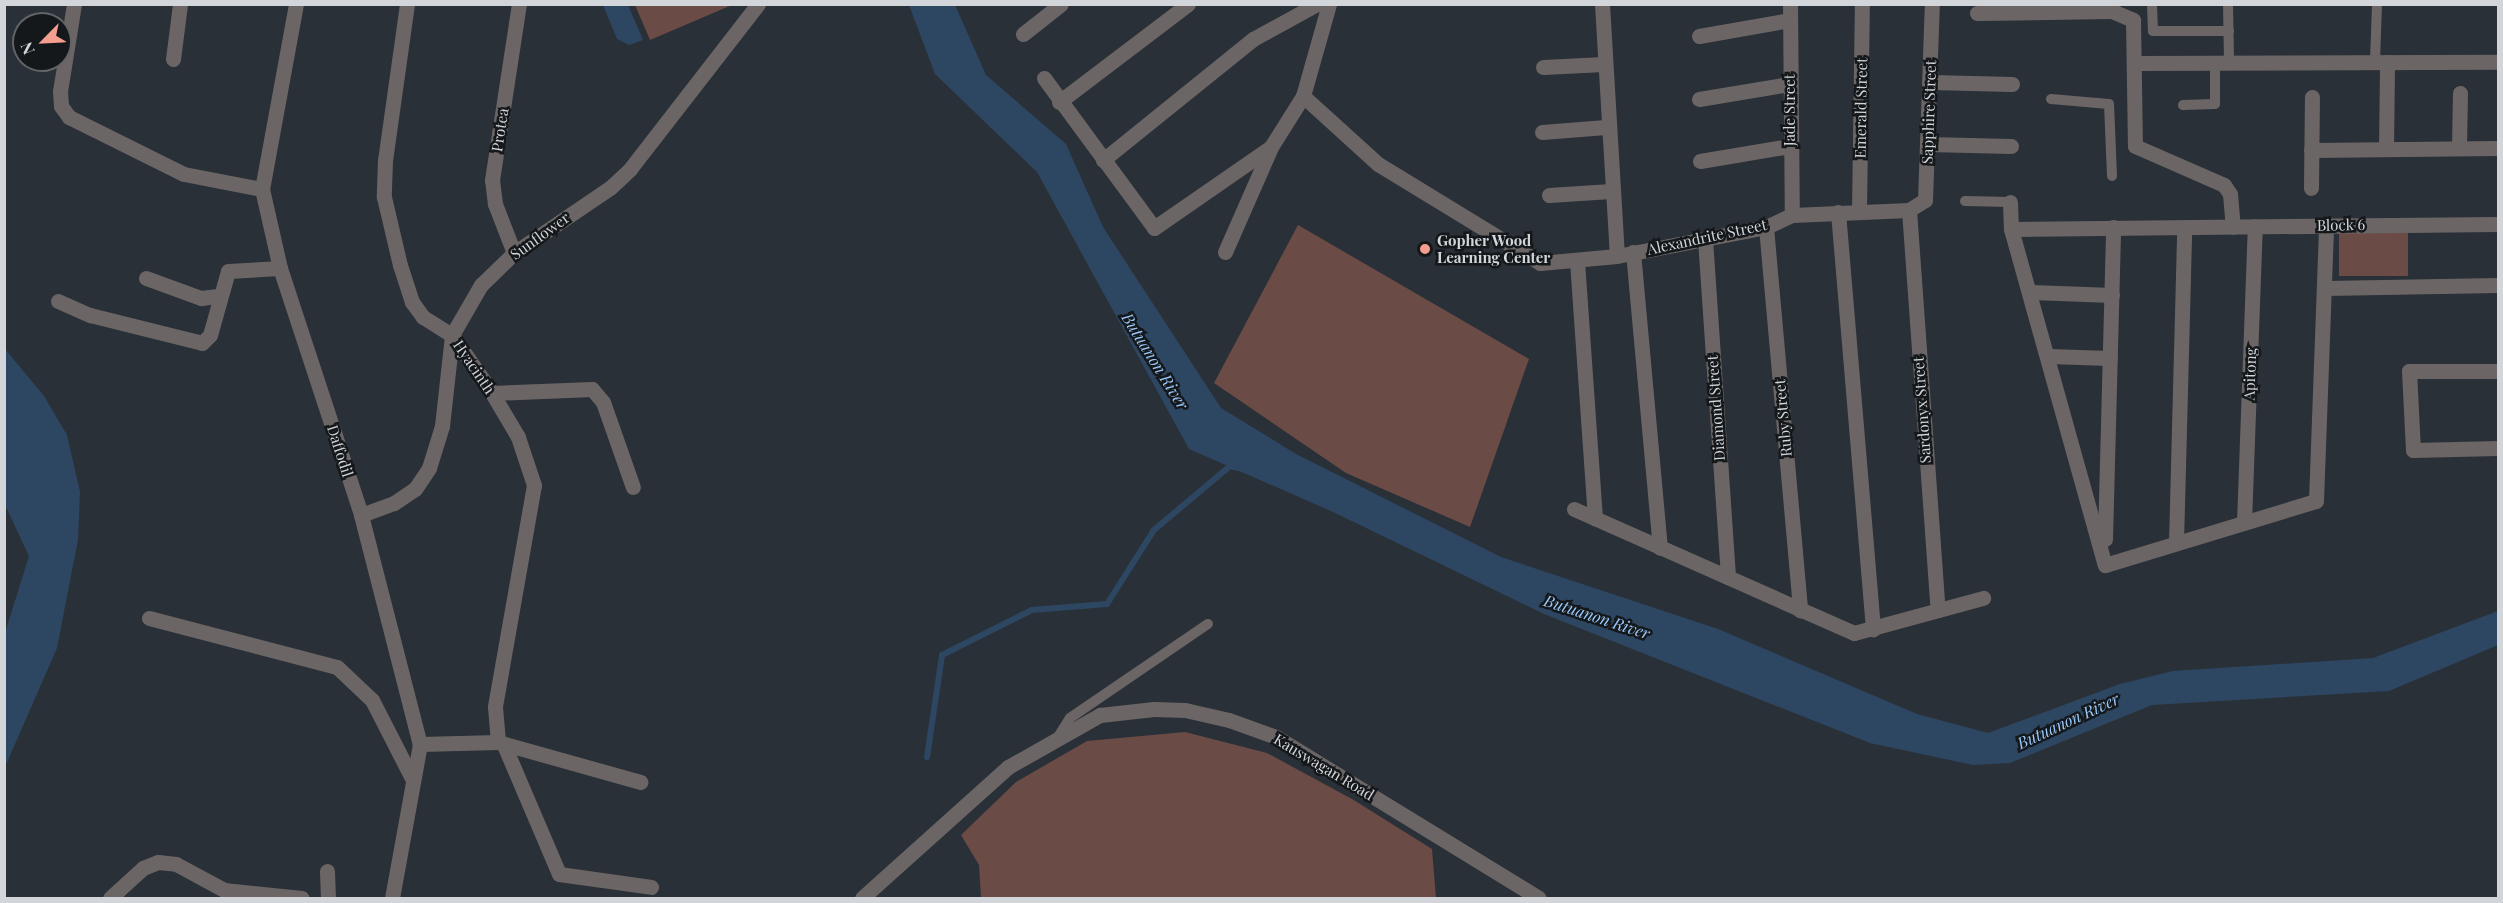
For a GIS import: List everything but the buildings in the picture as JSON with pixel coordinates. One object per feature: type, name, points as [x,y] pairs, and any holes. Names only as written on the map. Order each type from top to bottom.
[{"type":"street","points":[[74,4],[60,91],[61,106],[69,117],[184,174],[262,189]]},
{"type":"street","points":[[173,59],[180,4]]},
{"type":"street","name":"Daffodil","points":[[296,4],[262,189],[280,268],[361,515],[420,744],[412,778],[403,855],[392,898]]},
{"type":"street","name":"Hyacinth","points":[[407,4],[384,197],[412,302],[423,317],[452,335],[492,393],[518,437],[534,485],[495,707],[501,744],[559,874],[651,887]]},
{"type":"street","name":"Protea","points":[[514,253],[495,204],[492,180],[519,4]]},
{"type":"street","name":"Sunflower","points":[[361,515],[394,503],[415,489],[429,468],[442,426],[452,335],[481,285],[514,253],[630,169],[758,4]]},
{"type":"street","points":[[1023,34],[1061,4]]},
{"type":"street","points":[[1059,102],[1188,4]]},
{"type":"street","points":[[1103,160],[1254,39],[1317,4]]},
{"type":"street","points":[[1225,252],[1271,147],[1303,96],[1329,4]]},
{"type":"street","name":"Jade Street","points":[[1790,4],[1792,215]]},
{"type":"street","name":"Emerald Street","points":[[1859,211],[1862,4]]},
{"type":"street","name":"Sapphire Street","points":[[1909,210],[1924,201],[1931,82],[1932,4]]},
{"type":"street","points":[[1601,5],[1606,127],[1617,256]]},
{"type":"street","points":[[1977,13],[2003,9],[2078,7],[2112,11],[2133,20],[2135,146],[2224,185],[2230,194],[2233,227]]},
{"type":"street","points":[[1699,36],[1790,20]]},
{"type":"street","points":[[2381,62],[2386,149]]},
{"type":"street","points":[[2135,63],[2499,62]]},
{"type":"street","points":[[1543,67],[1604,64]]},
{"type":"street","points":[[1044,78],[1059,102],[1154,228],[1271,147]]},
{"type":"street","points":[[1931,82],[2012,84]]},
{"type":"street","points":[[1699,99],[1789,84]]},
{"type":"street","points":[[2459,148],[2460,93]]},
{"type":"street","name":"Alexandrite Street","points":[[1303,96],[1378,164],[1437,203],[1540,263],[1617,256],[1766,226],[1792,215],[1909,210]]},
{"type":"street","points":[[2311,188],[2312,97]]},
{"type":"street","points":[[1542,132],[1606,127]]},
{"type":"street","points":[[1928,144],[2011,146]]},
{"type":"street","points":[[1700,161],[1790,146]]},
{"type":"street","points":[[2311,150],[2499,148]]},
{"type":"street","points":[[1549,195],[1611,191]]},
{"type":"street","points":[[2010,202],[2011,229],[2031,292],[2104,556]]},
{"type":"street","name":"Sardonyx Street","points":[[1909,210],[1938,610]]},
{"type":"street","points":[[1838,212],[1873,630]]},
{"type":"street","name":"Block 6","points":[[2011,229],[2499,224]]},
{"type":"street","name":"Ruby Street","points":[[1766,226],[1800,610]]},
{"type":"street","name":"Apitong","points":[[2244,522],[2255,226]]},
{"type":"street","points":[[2113,227],[2105,565],[2316,501],[2326,226]]},
{"type":"street","points":[[2176,543],[2184,227]]},
{"type":"street","name":"Diamond Street","points":[[1705,239],[1728,577]]},
{"type":"street","points":[[1633,252],[1660,548]]},
{"type":"street","points":[[1577,261],[1595,518]]},
{"type":"street","points":[[58,301],[90,315],[202,343],[210,335],[218,296],[228,270],[280,268]]},
{"type":"street","points":[[147,278],[201,298],[218,296]]},
{"type":"street","points":[[2325,288],[2499,285]]},
{"type":"street","points":[[2031,292],[2112,295]]},
{"type":"street","points":[[2048,356],[2110,358]]},
{"type":"street","points":[[2499,371],[2409,371],[2413,450],[2499,448]]},
{"type":"street","points":[[492,393],[592,389],[603,402],[633,486]]},
{"type":"street","points":[[1574,508],[1854,633],[1873,630],[1983,598]]},
{"type":"street","points":[[149,618],[338,667],[372,700],[412,778]]},
{"type":"street","name":"Kauswagan Road","points":[[862,898],[1008,767],[1091,719],[1129,710],[1185,710],[1229,720],[1276,737],[1539,898]]},
{"type":"street","points":[[420,744],[501,744],[640,782]]},
{"type":"street","points":[[110,898],[143,868],[158,862],[176,864],[224,890],[302,898]]},
{"type":"street","points":[[327,871],[328,898]]},
{"type":"lane","points":[[2152,4],[2153,31],[2229,31]]},
{"type":"lane","points":[[2183,105],[2215,104],[2229,31],[2228,4]]},
{"type":"lane","points":[[2377,4],[2381,62]]},
{"type":"lane","points":[[2051,99],[2109,104],[2112,176]]},
{"type":"lane","points":[[1965,201],[2010,202]]},
{"type":"lane","points":[[1054,742],[1070,718],[1208,624]]},
{"type":"shaded area","points":[[732,4],[650,40],[635,5]]},
{"type":"shaded area","points":[[1298,225],[1529,359],[1470,527],[1346,473],[1214,383]]},
{"type":"shaded area","points":[[2339,233],[2408,233],[2408,276],[2339,276]]},
{"type":"shaded area","points":[[1185,732],[1267,753],[1352,799],[1432,849],[1436,898],[981,898],[979,865],[961,835],[1016,782],[1087,741]]},
{"type":"water","points":[[603,5],[628,5],[643,40],[629,45],[617,39]]},
{"type":"water","name":"Butuanon River","points":[[909,5],[955,5],[986,75],[1066,144],[1103,227],[1221,408],[1296,454],[1501,557],[1718,629],[1917,714],[1988,733],[2120,684],[2173,671],[2373,658],[2498,611],[2498,645],[2389,691],[2152,705],[2010,763],[1973,765],[1870,743],[1544,614],[1331,511],[1189,449],[1037,172],[935,74]]},
{"type":"water","points":[[5,349],[44,396],[67,435],[80,492],[78,540],[57,648],[5,767],[5,633],[29,556],[5,505]]},
{"type":"waterway","points":[[927,757],[942,655],[1032,610],[1107,604],[1154,530],[1230,466],[1238,468]]},
{"type":"place","name":"Gopher Wood Learning Center","points":[[1425,249]]}]
